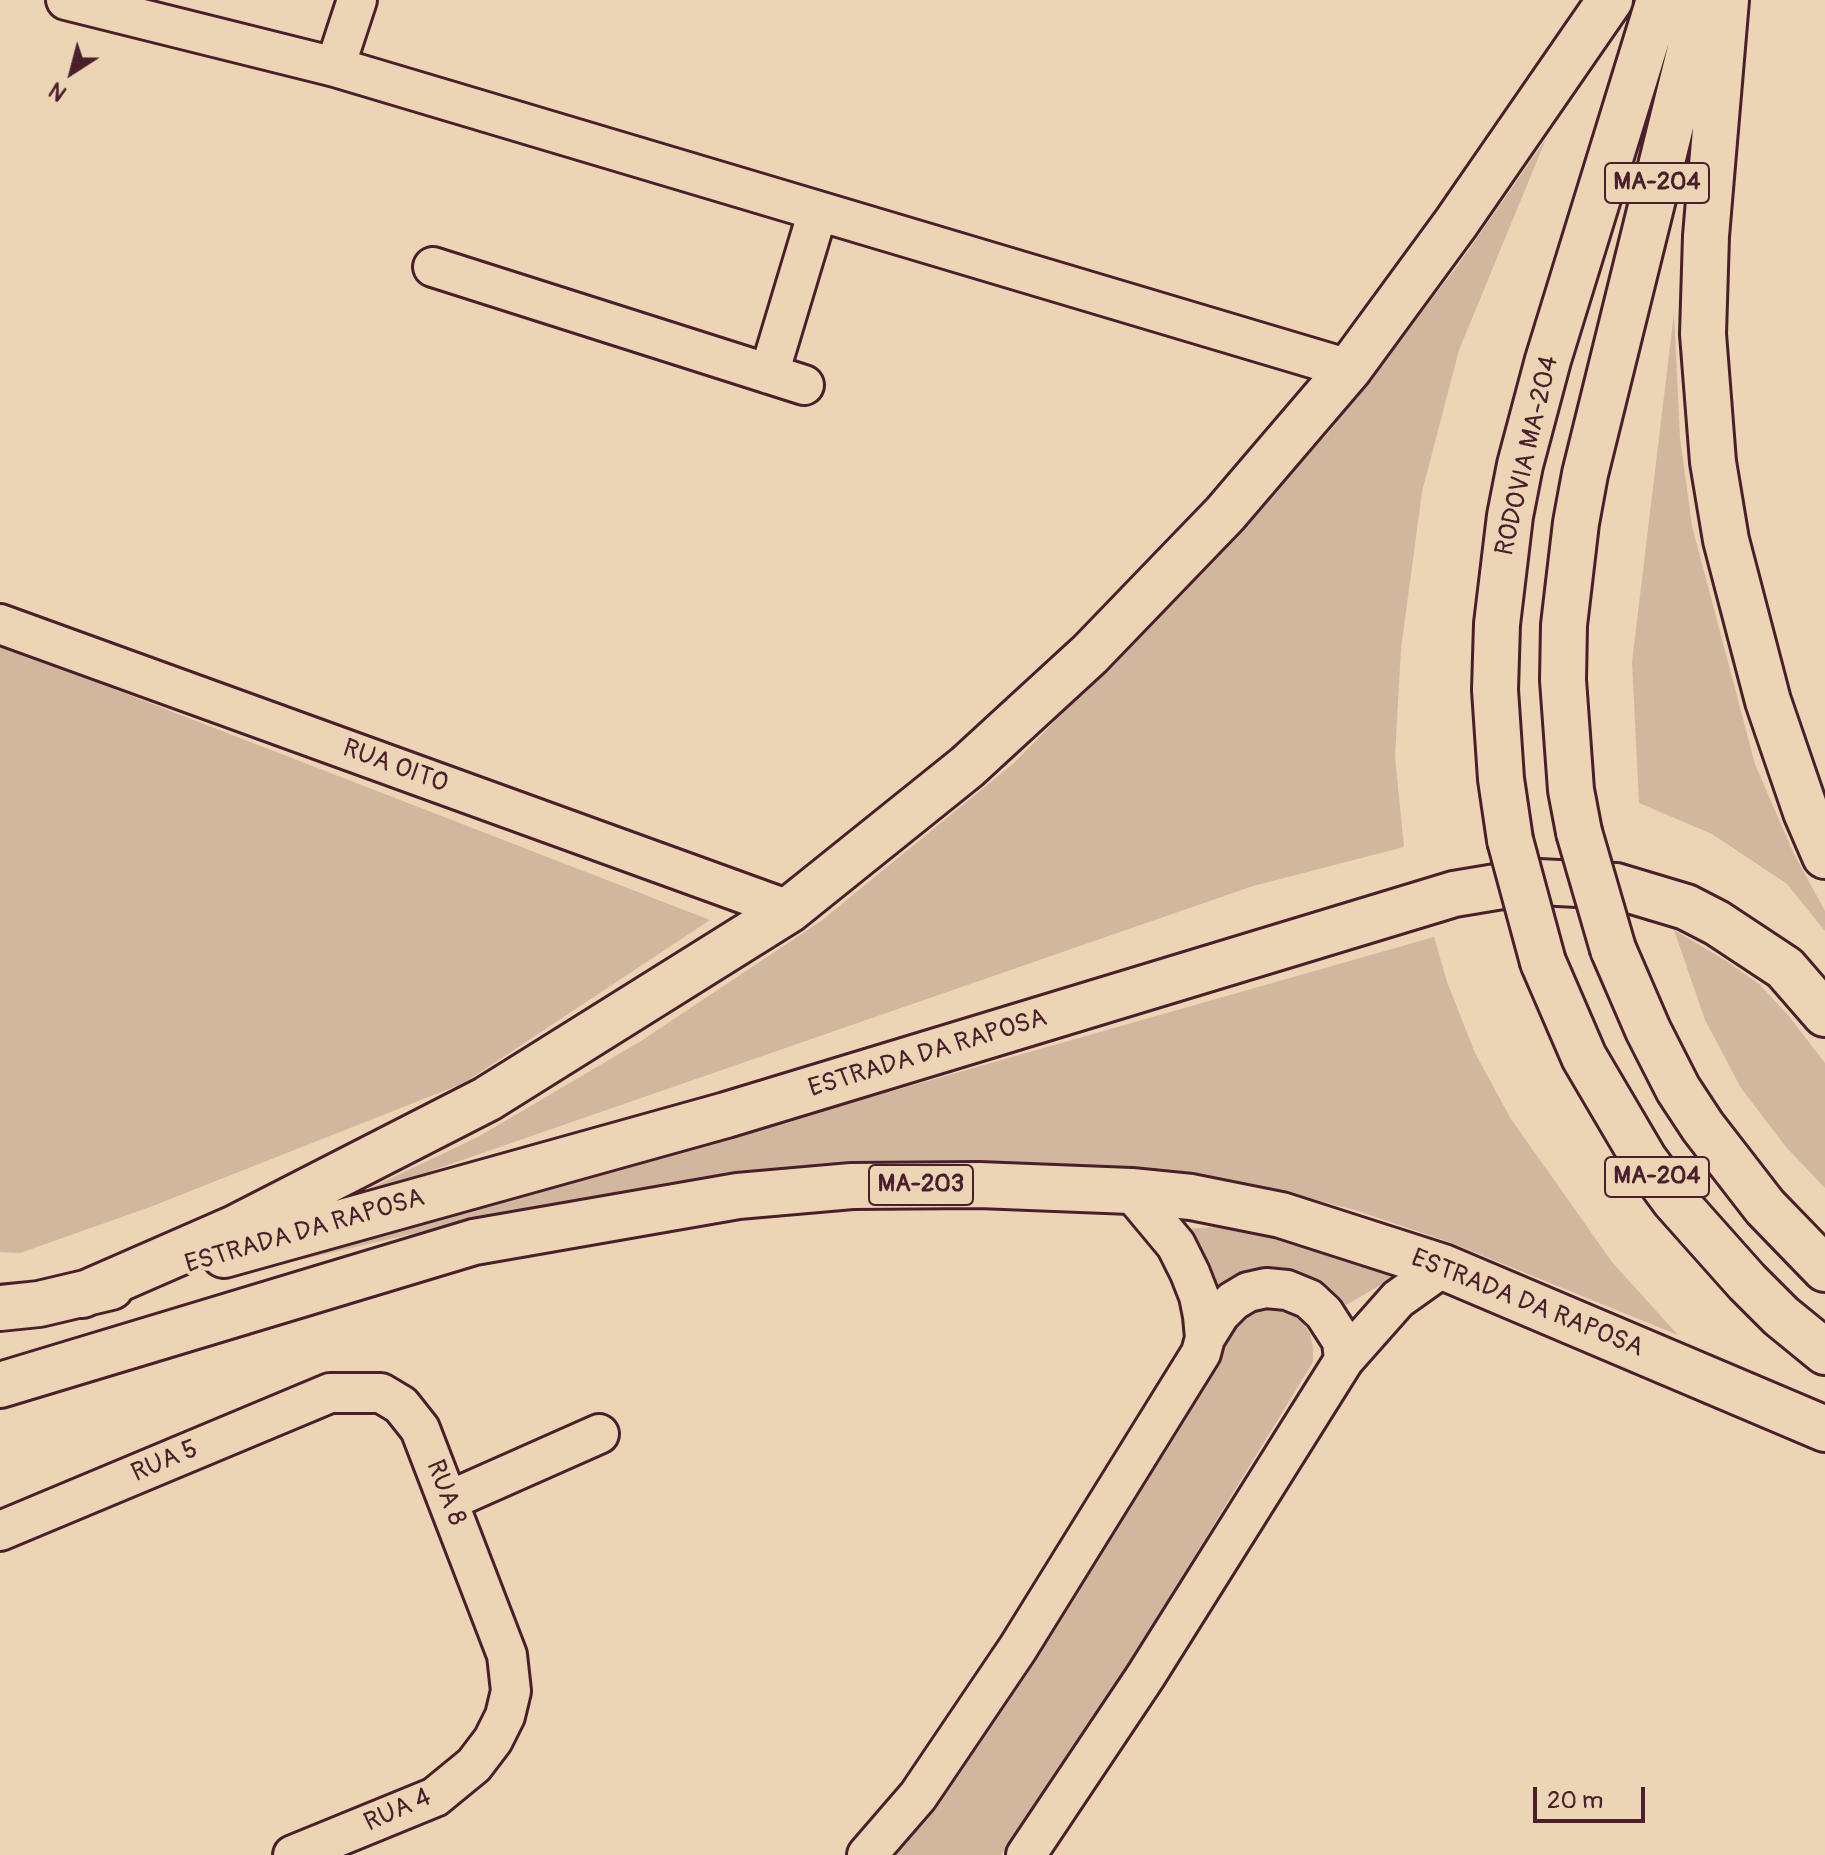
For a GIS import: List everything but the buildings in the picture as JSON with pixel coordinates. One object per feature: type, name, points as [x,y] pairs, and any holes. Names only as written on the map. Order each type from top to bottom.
[{"type":"main road","points":[[82,1295],[233,1229],[487,1099],[789,910],[967,767],[1090,654],[1225,514],[1349,369],[1456,223],[1610,0]]},
{"type":"main road","name":"RODOVIA MA-204","points":[[1659,0],[1548,360],[1520,465],[1510,516],[1497,624],[1495,690],[1501,779],[1510,840],[1543,962],[1584,1057],[1644,1159],[1674,1200],[1781,1316],[1825,1352]]},
{"type":"main road","name":"MA-204","points":[[1702,0],[1585,474],[1576,523],[1565,612],[1563,680],[1571,790],[1579,832],[1613,949],[1672,1078],[1703,1127],[1765,1207],[1825,1269]]},
{"type":"main road","points":[[1726,0],[1706,236],[1703,334],[1713,462],[1726,540],[1768,701],[1806,812],[1825,856]]},
{"type":"main road","name":"ESTRADA DA RAPOSA","points":[[0,1308],[82,1295],[726,1115],[1454,894],[1490,888],[1539,882],[1616,886],[1686,907],[1717,923],[1785,968],[1825,1014]]},
{"type":"main road","name":"ESTRADA DA RAPOSA","points":[[0,1385],[474,1242],[722,1198],[852,1186],[979,1185],[1131,1191],[1191,1197],[1281,1215],[1443,1267],[1825,1429]]},
{"type":"street","points":[[66,0],[335,67],[1349,369]]},
{"type":"street","points":[[335,67],[357,0]]},
{"type":"street","points":[[769,374],[818,211]]},
{"type":"street","points":[[433,267],[804,385]]},
{"type":"street","name":"RUA OITO","points":[[0,624],[789,910]]},
{"type":"street","points":[[1131,1191],[1176,1245],[1199,1296],[1205,1338]]},
{"type":"street","points":[[1026,1855],[1137,1689],[1344,1360],[1398,1299],[1443,1267]]},
{"type":"street","points":[[867,1855],[918,1796],[1018,1648],[1194,1368],[1205,1338],[1220,1314],[1248,1292],[1266,1288],[1287,1290],[1309,1299],[1324,1313],[1342,1341],[1344,1360]]},
{"type":"street","name":"RUA 8","points":[[330,1393],[381,1393],[401,1405],[420,1429],[507,1655]]},
{"type":"street","name":"RUA 5","points":[[0,1531],[330,1393]]},
{"type":"street","points":[[448,1501],[599,1434]]},
{"type":"street","name":"RUA 4","points":[[293,1855],[435,1797],[474,1765],[493,1740],[505,1716],[511,1691],[507,1655]]},
{"type":"shaded area","points":[[1546,139],[1459,350],[1422,492],[1401,649],[1395,757],[1404,847],[1253,886],[341,1202],[478,1137],[641,1041],[821,921],[1014,763],[1212,560],[1329,432],[1458,265]]},
{"type":"shaded area","points":[[1674,313],[1680,438],[1692,526],[1755,764],[1793,852],[1825,911],[1825,931],[1787,884],[1712,834],[1639,803],[1632,662]]},
{"type":"shaded area","points":[[0,645],[710,920],[464,1083],[150,1207],[20,1253],[0,1252]]},
{"type":"shaded area","points":[[1674,930],[1759,984],[1825,1063],[1825,1188],[1786,1147],[1741,1088],[1705,1020]]},
{"type":"shaded area","points":[[1434,937],[1447,982],[1475,1053],[1511,1119],[1612,1262],[1678,1335],[1449,1242],[1355,1210],[1253,1184],[1135,1169],[944,1164],[749,1174],[506,1212],[291,1262]]},
{"type":"shaded area","points":[[1214,1227],[1296,1241],[1387,1268],[1396,1276],[1346,1305],[1323,1285],[1296,1272],[1266,1269],[1236,1275],[1210,1290],[1183,1229]]},
{"type":"shaded area","points":[[1261,1306],[1290,1312],[1302,1321],[1310,1334],[1313,1362],[1090,1727],[1001,1855],[894,1855],[938,1803],[1024,1678],[1142,1483],[1235,1320]]}]
